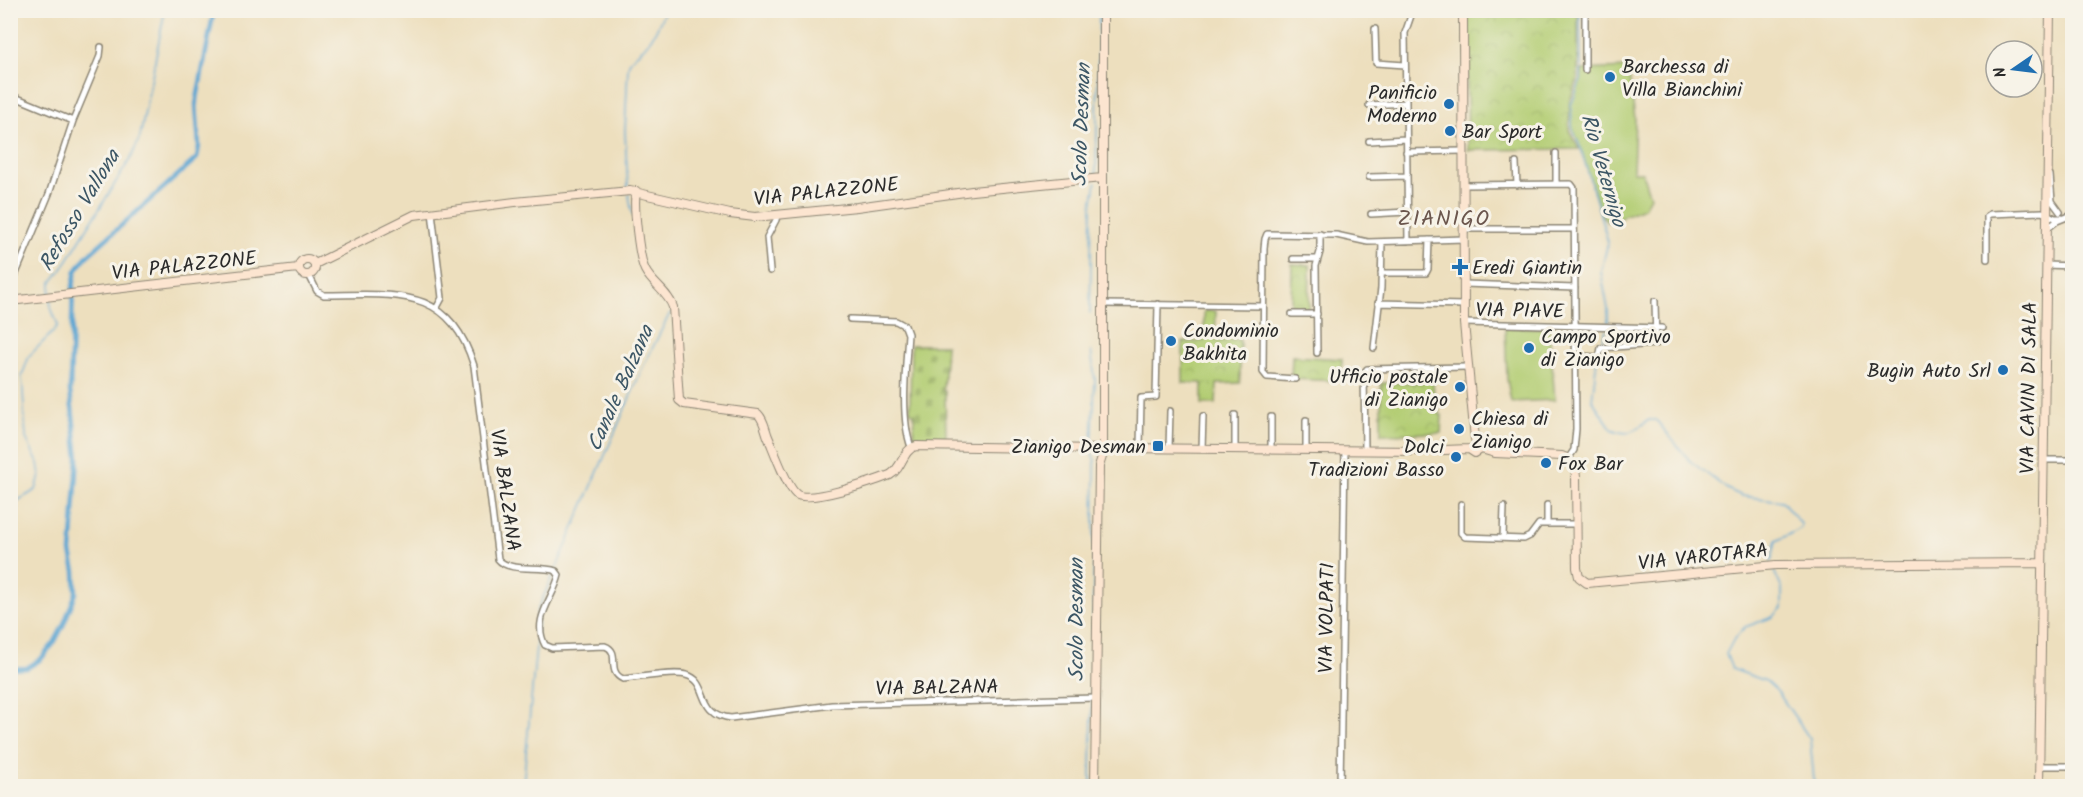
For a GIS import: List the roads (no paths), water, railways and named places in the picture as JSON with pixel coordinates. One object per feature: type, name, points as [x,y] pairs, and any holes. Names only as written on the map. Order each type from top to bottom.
[{"type":"street","points":[[10,16],[13,10]]},
{"type":"street","points":[[1095,786],[1093,698],[1099,466],[1103,454],[1098,180],[1103,10]]},
{"type":"street","points":[[1408,241],[1405,30],[1413,10]]},
{"type":"street","points":[[1464,10],[1464,323],[1474,439]]},
{"type":"street","points":[[1585,10],[1585,70]]},
{"type":"street","name":"VIA CAVIN DI SALA","points":[[2039,786],[2050,10]]},
{"type":"street","points":[[1375,29],[1376,63],[1405,64]]},
{"type":"street","points":[[10,288],[51,188],[73,121],[100,56],[101,47]]},
{"type":"street","points":[[10,95],[73,121]]},
{"type":"street","points":[[1369,105],[1406,103]]},
{"type":"street","points":[[1369,141],[1406,139]]},
{"type":"street","points":[[1406,152],[1464,151]]},
{"type":"street","points":[[1556,153],[1556,184]]},
{"type":"street","points":[[1516,163],[1516,185]]},
{"type":"street","points":[[2048,168],[2052,201],[2060,212]]},
{"type":"street","points":[[1369,177],[1407,176]]},
{"type":"street","name":"VIA PALAZZONE","points":[[10,301],[298,268],[299,263],[304,259],[312,260],[315,264],[404,219],[432,212],[631,191],[730,214],[755,217],[856,207],[972,191],[1098,180]]},
{"type":"street","points":[[1464,185],[1571,184],[1574,188],[1575,444],[1568,459],[1555,455],[1496,453],[1481,449],[1475,453],[1469,448]]},
{"type":"street","points":[[631,191],[635,205],[642,262],[649,276],[670,300],[673,307],[678,397],[681,403],[758,414],[790,487],[796,494],[803,497],[824,495],[891,475],[898,471],[911,447],[1100,449],[1103,454]]},
{"type":"street","points":[[432,212],[442,298],[436,309]]},
{"type":"street","points":[[1371,214],[1407,212]]},
{"type":"street","points":[[1987,259],[1987,216],[2042,212],[2055,218],[2073,215]]},
{"type":"street","points":[[2047,214],[2060,212],[2073,215]]},
{"type":"street","points":[[770,271],[767,237],[777,215]]},
{"type":"street","points":[[2047,229],[2062,218]]},
{"type":"street","points":[[1464,229],[1574,229]]},
{"type":"street","points":[[1295,379],[1270,378],[1264,375],[1263,306],[1267,234],[1320,234],[1366,242],[1464,239]]},
{"type":"street","points":[[1317,353],[1317,259],[1320,234]]},
{"type":"street","points":[[1381,273],[1426,273],[1429,240]]},
{"type":"street","points":[[1374,348],[1382,242]]},
{"type":"street","points":[[1293,259],[1317,259]]},
{"type":"street","points":[[298,268],[302,274],[309,275],[315,269],[315,264]]},
{"type":"street","points":[[2046,265],[2073,266]]},
{"type":"street","name":"VIA BALZANA","points":[[309,275],[317,291],[324,295],[384,294],[406,296],[426,303],[436,309],[458,331],[467,345],[474,366],[498,559],[507,566],[555,570],[558,578],[544,607],[541,621],[541,632],[545,645],[552,648],[605,646],[610,648],[613,654],[614,671],[623,679],[685,675],[696,682],[712,711],[719,716],[731,718],[832,705],[1093,698]]},
{"type":"street","points":[[1464,284],[1575,288]]},
{"type":"street","points":[[1575,356],[1597,357],[1601,348],[1656,344],[1659,328],[1655,301]]},
{"type":"street","points":[[1378,303],[1464,305]]},
{"type":"street","points":[[1102,304],[1263,306]]},
{"type":"street","points":[[1140,448],[1141,398],[1156,397],[1158,304]]},
{"type":"street","points":[[1292,314],[1317,314]]},
{"type":"street","points":[[850,319],[896,321],[905,326],[908,334],[905,390],[911,447]]},
{"type":"street","name":"VIA PIAVE","points":[[1464,323],[1659,328]]},
{"type":"street","points":[[1365,450],[1365,370],[1468,367]]},
{"type":"street","points":[[1169,449],[1170,411]]},
{"type":"street","points":[[1235,415],[1235,449]]},
{"type":"street","points":[[1202,449],[1203,416]]},
{"type":"street","points":[[1271,417],[1271,450]]},
{"type":"street","points":[[1306,420],[1306,450]]},
{"type":"street","points":[[1469,448],[1469,442],[1474,439]]},
{"type":"street","points":[[1474,439],[1481,442],[1481,449]]},
{"type":"street","points":[[1103,454],[1113,448],[1271,450],[1461,450],[1469,448]]},
{"type":"street","name":"VIA VOLPATI","points":[[1340,786],[1345,450]]},
{"type":"street","name":"VIA VAROTARA","points":[[1568,459],[1575,468],[1576,476],[1578,573],[1587,583],[1772,565],[2042,563]]},
{"type":"street","points":[[2048,460],[2072,459]]},
{"type":"street","points":[[1461,504],[1461,533],[1465,537],[1528,538],[1537,525],[1576,524]]},
{"type":"street","points":[[1547,506],[1547,524]]},
{"type":"street","points":[[1503,538],[1504,507]]},
{"type":"street","points":[[2039,766],[2073,766]]},
{"type":"waterway","name":"Refosso Vallona","points":[[50,294],[51,283],[132,156],[140,137],[165,10]]},
{"type":"waterway","points":[[10,669],[27,668],[41,659],[54,643],[76,593],[71,552],[78,458],[70,391],[73,286],[76,271],[86,257],[197,158],[199,146],[196,104],[214,10]]},
{"type":"waterway","name":"Canale Balzana","points":[[628,188],[625,132],[628,67],[633,57],[652,37],[665,10]]},
{"type":"waterway","name":"Scolo Desman","points":[[1096,175],[1099,10]]},
{"type":"waterway","name":"Rio Veternigo","points":[[1580,10],[1581,80],[1571,105],[1572,127],[1581,149],[1608,242],[1601,272],[1608,309],[1608,325]]},
{"type":"waterway","name":"Scolo Desman","points":[[1090,313],[1092,206],[1096,183]]},
{"type":"waterway","name":"Canale Balzana","points":[[629,195],[632,214]]},
{"type":"waterway","name":"Refosso Vallona","points":[[10,505],[36,490],[40,475],[38,463],[26,438],[22,376],[29,356],[58,325],[51,308],[50,298]]},
{"type":"waterway","name":"Canale Balzana","points":[[556,569],[642,369],[670,313]]},
{"type":"waterway","name":"Rio Veternigo","points":[[1599,348],[1606,330]]},
{"type":"waterway","name":"Scolo Desman","points":[[1091,351],[1095,380],[1092,446]]},
{"type":"waterway","name":"Rio Veternigo","points":[[1597,358],[1592,400],[1612,429],[1624,433],[1636,429],[1649,420],[1656,420],[1690,461],[1727,489],[1742,496],[1782,501],[1801,524],[1801,528],[1776,541],[1771,562]]},
{"type":"waterway","name":"Scolo Desman","points":[[1092,453],[1095,461],[1092,696]]},
{"type":"waterway","name":"Rio Veternigo","points":[[1773,569],[1782,589],[1782,608],[1773,617],[1745,627],[1734,639],[1726,654],[1732,669],[1766,681],[1777,691],[1810,739],[1814,781],[1811,786]]},
{"type":"waterway","name":"Canale Balzana","points":[[523,786],[536,647],[537,611],[554,573]]},
{"type":"waterway","name":"Scolo Desman","points":[[1091,786],[1092,700]]},
{"type":"place","name":"Barchessa di Villa Bianchini","points":[[1610,77]]},
{"type":"place","name":"Panificio Moderno","points":[[1449,104]]},
{"type":"place","name":"Bar Sport","points":[[1450,131]]},
{"type":"place","name":"Eredi Giantin","points":[[1460,267]]},
{"type":"place","name":"Condominio Bakhita","points":[[1171,341]]},
{"type":"place","name":"Campo Sportivo di Zianigo","points":[[1529,348]]},
{"type":"place","name":"Bugin Auto Srl","points":[[2003,370]]},
{"type":"place","name":"Ufficio postale di Zianigo","points":[[1460,387]]},
{"type":"place","name":"Chiesa di Zianigo","points":[[1459,429]]},
{"type":"place","name":"Zianigo Desman","points":[[1158,446]]},
{"type":"place","name":"Dolci Tradizioni Basso","points":[[1456,457]]},
{"type":"place","name":"Fox Bar","points":[[1546,463]]},
{"type":"district","name":"ZIANIGO","points":[[1444,217]]}]
